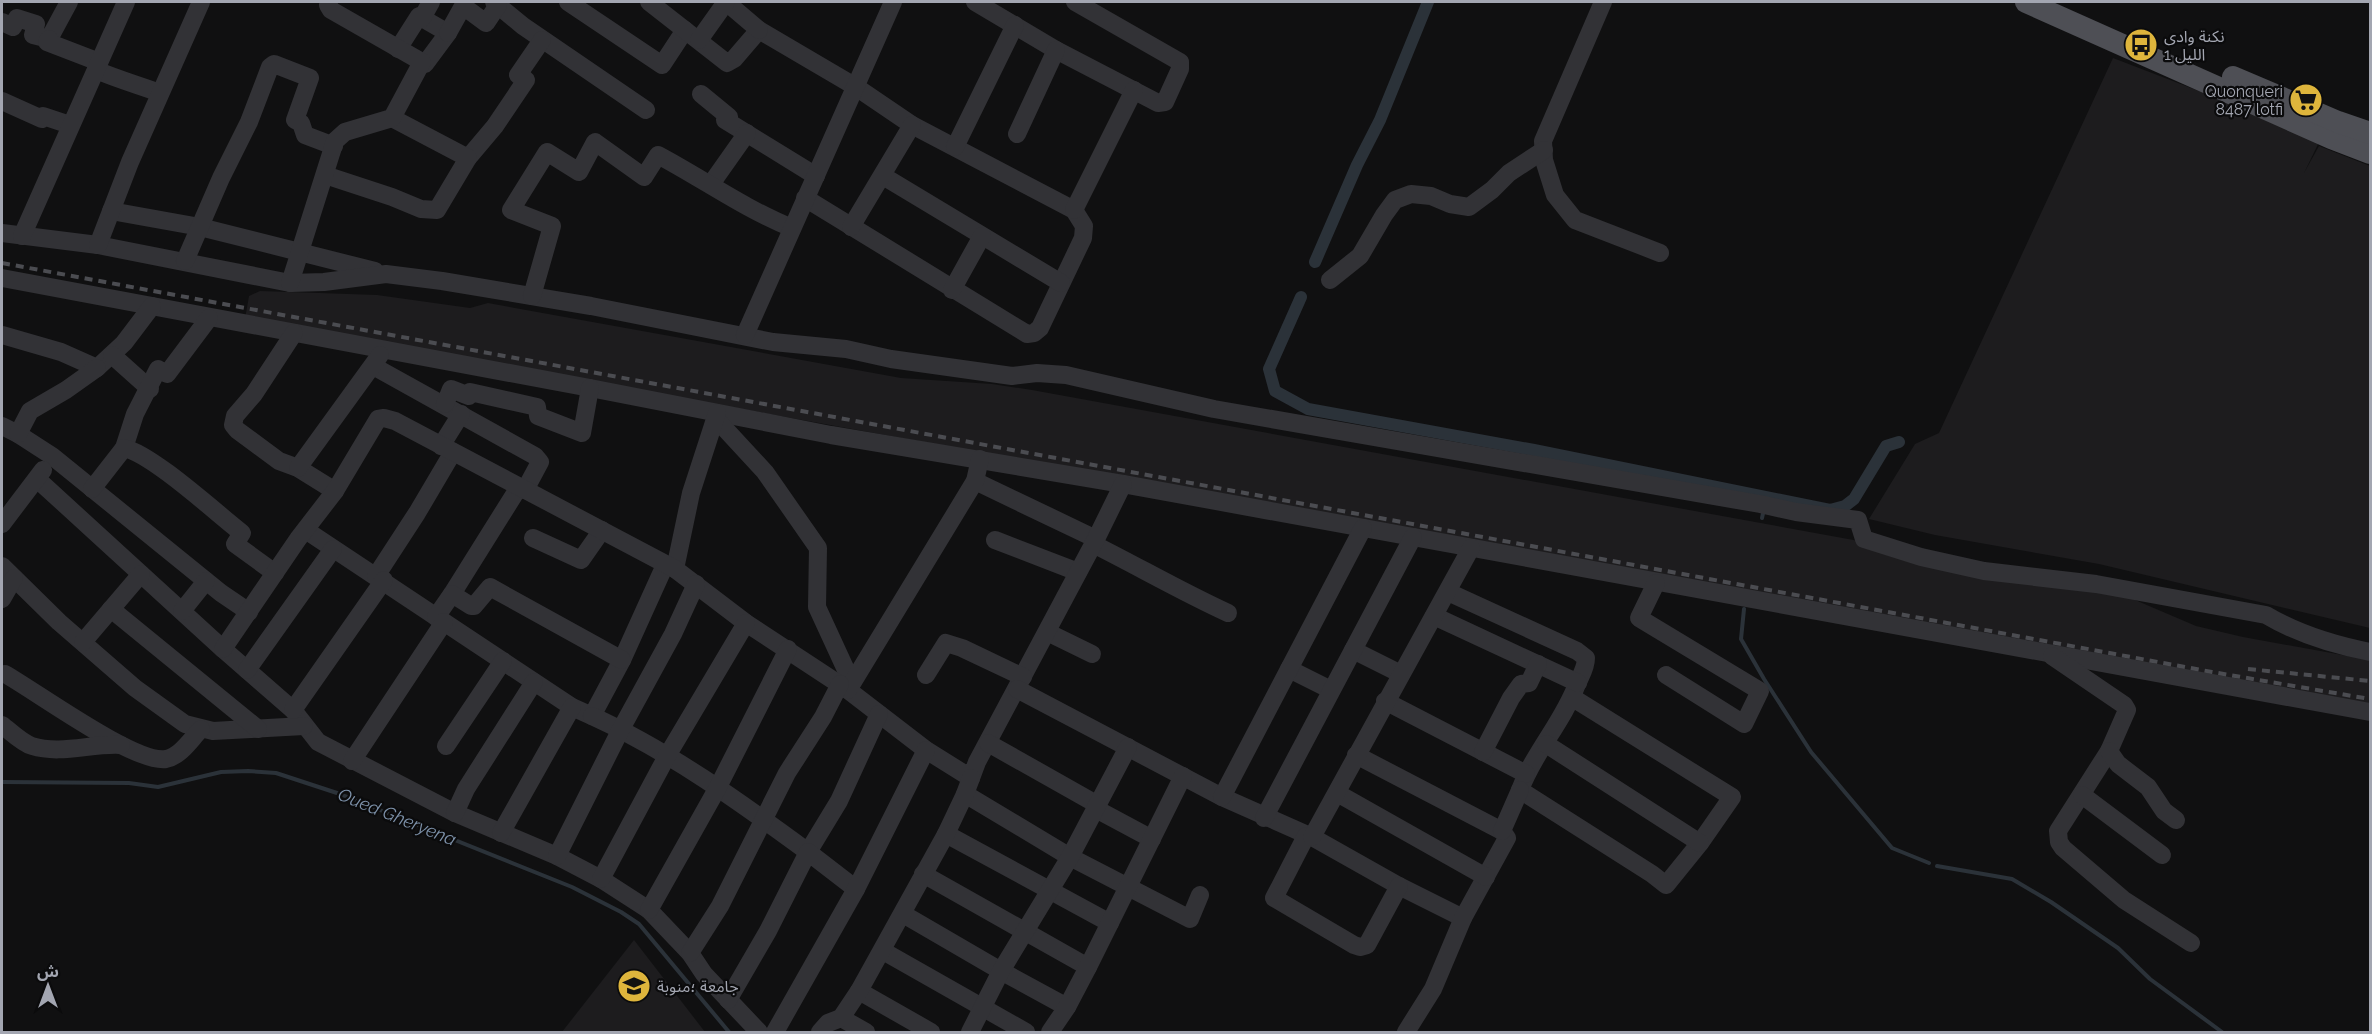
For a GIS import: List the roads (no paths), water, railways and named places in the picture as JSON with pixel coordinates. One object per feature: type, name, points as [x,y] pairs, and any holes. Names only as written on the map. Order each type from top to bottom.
[{"type":"main road","points":[[2026,2],[2331,138],[2370,153]]},
{"type":"main road","points":[[2058,2],[2328,118],[2370,133]]},
{"type":"street","points":[[69,2],[47,42],[98,66],[121,81],[127,80],[160,93]]},
{"type":"street","points":[[22,236],[126,2]]},
{"type":"street","points":[[98,246],[129,162],[201,2]]},
{"type":"street","points":[[328,2],[331,10],[425,64],[448,33],[463,6],[486,23],[496,3],[522,26],[646,110]]},
{"type":"street","points":[[422,18],[431,2]]},
{"type":"street","points":[[568,2],[662,65],[726,2],[759,30],[856,87],[912,125],[1074,210],[1084,226],[1083,238],[1040,328],[1034,333],[1027,334],[805,198]]},
{"type":"street","points":[[649,2],[727,63],[734,59],[759,30]]},
{"type":"street","points":[[745,335],[893,2]]},
{"type":"street","points":[[975,2],[1056,50],[1158,103],[1165,102],[1180,69],[1180,62],[1075,2]]},
{"type":"street","points":[[1602,2],[1543,141],[1544,160],[1555,195],[1575,220],[1660,252]]},
{"type":"street","points":[[398,49],[419,15],[448,33]]},
{"type":"street","points":[[2,22],[13,27],[17,18],[36,24],[33,34],[49,39]]},
{"type":"street","points":[[955,147],[1015,25]]},
{"type":"street","points":[[325,175],[392,196],[421,209],[437,210],[468,158],[495,126],[526,81],[518,75],[543,40]]},
{"type":"street","points":[[1017,134],[1056,50]]},
{"type":"street","points":[[392,118],[422,62]]},
{"type":"street","points":[[185,261],[221,178],[249,122],[270,67],[274,64],[310,78],[295,120],[301,123],[305,135],[334,146]]},
{"type":"street","points":[[1074,210],[1134,90]]},
{"type":"street","points":[[701,94],[729,117],[725,120],[816,176]]},
{"type":"street","points":[[2,101],[42,118],[43,116],[70,125]]},
{"type":"street","points":[[290,283],[335,141],[345,132],[392,118],[468,158]]},
{"type":"street","points":[[851,227],[912,125]]},
{"type":"street","points":[[711,184],[747,133]]},
{"type":"street","points":[[532,296],[552,226],[511,210],[547,152],[579,172],[595,142],[644,177],[658,155],[765,217],[792,228]]},
{"type":"street","points":[[1330,280],[1360,255],[1395,200],[1411,194],[1431,196],[1450,204],[1468,207],[1492,190],[1509,173],[1544,150]]},
{"type":"street","points":[[883,176],[1061,283]]},
{"type":"street","points":[[111,211],[200,227],[386,274],[532,296],[773,342],[846,349],[891,359],[1012,376],[1037,373],[1066,375],[1214,409],[1796,512],[1857,520],[1864,539],[1921,557],[1984,571],[2096,584],[2266,615],[2289,629],[2370,652]]},
{"type":"street","points":[[2,233],[185,261],[290,283],[324,282],[386,274]]},
{"type":"street","points":[[952,290],[982,236]]},
{"type":"street","points":[[2,278],[294,333],[378,358],[590,388],[716,416],[1123,484],[2370,712]]},
{"type":"street","points":[[152,306],[112,355],[66,390],[30,411],[10,430],[52,456],[206,581],[249,612]]},
{"type":"street","points":[[92,489],[124,448],[135,414],[150,389],[158,369],[167,374],[209,318]]},
{"type":"street","points":[[294,333],[254,394],[235,416],[233,424],[237,430],[279,461],[298,468],[335,491]]},
{"type":"street","points":[[2,335],[61,352],[97,368]]},
{"type":"street","points":[[112,355],[150,389]]},
{"type":"street","points":[[352,761],[440,619],[452,594],[540,462],[535,456],[405,385],[378,358]]},
{"type":"street","points":[[298,468],[378,358]]},
{"type":"street","points":[[445,405],[451,389],[469,396],[470,392],[537,407],[538,416],[582,433],[590,388]]},
{"type":"street","points":[[293,710],[380,578],[417,513],[461,414]]},
{"type":"street","points":[[592,716],[670,567],[716,416]]},
{"type":"street","points":[[716,416],[765,472],[818,548],[818,607],[847,685]]},
{"type":"street","points":[[223,649],[335,491],[378,419],[384,418],[395,421],[670,567],[746,623],[847,685],[968,786],[1070,857],[1190,919],[1200,895]]},
{"type":"street","points":[[124,448],[145,458],[242,533],[235,544],[275,573]]},
{"type":"street","points":[[2,524],[52,456]]},
{"type":"street","points":[[690,953],[720,906],[787,773],[823,717],[847,685],[975,481],[980,459]]},
{"type":"street","points":[[37,479],[293,710],[318,742],[455,813],[558,856],[601,879],[649,910],[690,953],[705,975],[759,1032]]},
{"type":"street","points":[[975,481],[1095,542],[1179,591],[1228,613]]},
{"type":"street","points":[[820,1032],[828,1023],[841,1018],[883,951],[946,834],[988,743],[1095,542],[1123,484]]},
{"type":"street","points":[[1222,797],[1363,528]]},
{"type":"street","points":[[533,538],[581,560],[602,530]]},
{"type":"street","points":[[306,531],[572,707],[621,729],[667,756],[763,819],[856,889]]},
{"type":"street","points":[[1264,818],[1413,537]]},
{"type":"street","points":[[995,540],[1078,572]]},
{"type":"street","points":[[1399,886],[1367,945],[1360,947],[1274,898],[1309,836],[1337,793],[1385,701],[1471,548]]},
{"type":"street","points":[[247,670],[333,549]]},
{"type":"street","points":[[2,599],[8,572]]},
{"type":"street","points":[[8,572],[135,688],[185,724],[213,731],[304,726]]},
{"type":"street","points":[[83,642],[141,574]]},
{"type":"street","points":[[182,611],[206,581]]},
{"type":"street","points":[[1656,583],[1639,618],[1760,691],[1744,724],[1666,675]]},
{"type":"street","points":[[558,856],[621,729],[673,634],[696,584]]},
{"type":"street","points":[[452,594],[472,606],[488,588],[496,589],[622,660]]},
{"type":"street","points":[[1448,592],[1582,654],[1586,658],[1586,664],[1575,690],[1523,782],[1502,831]]},
{"type":"street","points":[[111,609],[258,729]]},
{"type":"street","points":[[1385,701],[1483,752],[1665,885],[1700,843],[1732,797],[1538,664],[1434,616]]},
{"type":"street","points":[[601,879],[667,756],[746,623]]},
{"type":"street","points":[[1047,632],[1092,654]]},
{"type":"street","points":[[926,675],[946,643],[962,648],[1128,747],[1264,818],[1309,836],[1399,886],[1463,918]]},
{"type":"street","points":[[649,910],[717,789],[788,649]]},
{"type":"street","points":[[1353,650],[1401,674]]},
{"type":"street","points":[[2045,652],[2124,705],[2127,710],[2109,751],[2058,831],[2062,848],[2124,900],[2191,943]]},
{"type":"street","points":[[446,746],[503,661]]},
{"type":"street","points":[[1483,752],[1511,698],[1521,684],[1528,682],[1538,664]]},
{"type":"street","points":[[1289,669],[1331,690]]},
{"type":"street","points":[[3,674],[111,740],[142,755],[168,759],[178,754],[201,729]]},
{"type":"street","points":[[455,813],[466,789],[534,682]]},
{"type":"street","points":[[501,832],[572,707]]},
{"type":"street","points":[[728,1000],[768,931],[808,852],[839,801],[879,714]]},
{"type":"street","points":[[2,725],[31,746],[57,749],[104,744],[124,745]]},
{"type":"street","points":[[988,743],[1152,838]]},
{"type":"street","points":[[1546,744],[1700,843]]},
{"type":"street","points":[[970,1032],[1001,972],[1070,857],[1128,747]]},
{"type":"street","points":[[775,1032],[856,889],[926,750]]},
{"type":"street","points":[[2109,751],[2118,764],[2148,787],[2164,811],[2176,820]]},
{"type":"street","points":[[1356,755],[1502,831],[1507,838],[1463,918],[1433,989],[1406,1032]]},
{"type":"street","points":[[1050,1032],[1068,1007],[1183,776]]},
{"type":"street","points":[[1337,793],[1486,877]]},
{"type":"street","points":[[2082,795],[2162,855]]},
{"type":"street","points":[[946,834],[1110,923]]},
{"type":"street","points":[[923,874],[1088,967]]},
{"type":"street","points":[[903,914],[1001,972],[1068,1007]]},
{"type":"street","points":[[883,951],[1026,1032]]},
{"type":"street","points":[[859,991],[931,1032]]},
{"type":"street","points":[[841,1018],[866,1032]]},
{"type":"waterway","points":[[1315,262],[1357,165],[1380,120],[1428,2]]},
{"type":"waterway","points":[[1301,297],[1269,369],[1275,391],[1308,409],[1534,450],[1830,510],[1845,506],[1854,499],[1886,446],[1899,442]]},
{"type":"waterway","points":[[1762,518],[1764,509]]},
{"type":"waterway","points":[[1744,609],[1741,639],[1811,752],[1892,848],[1929,863]]},
{"type":"waterway","name":"Oued Gheryena","points":[[2,782],[129,783],[158,787],[221,772],[248,771],[276,773],[340,794],[572,887],[621,912],[639,924],[729,1032]]},
{"type":"waterway","points":[[1937,866],[2012,879],[2051,902],[2118,948],[2150,979],[2222,1032]]},
{"type":"railway","points":[[2,263],[2212,672],[2370,699]]},
{"type":"railway","points":[[2248,669],[2370,681]]},
{"type":"place","name":"نكنة وادى الليل 1","points":[[2141,45]]},
{"type":"place","name":"Quonqueri 8487 lotfi","points":[[2306,100]]},
{"type":"place","name":"جامعة ؛منوبة","points":[[634,986]]}]
